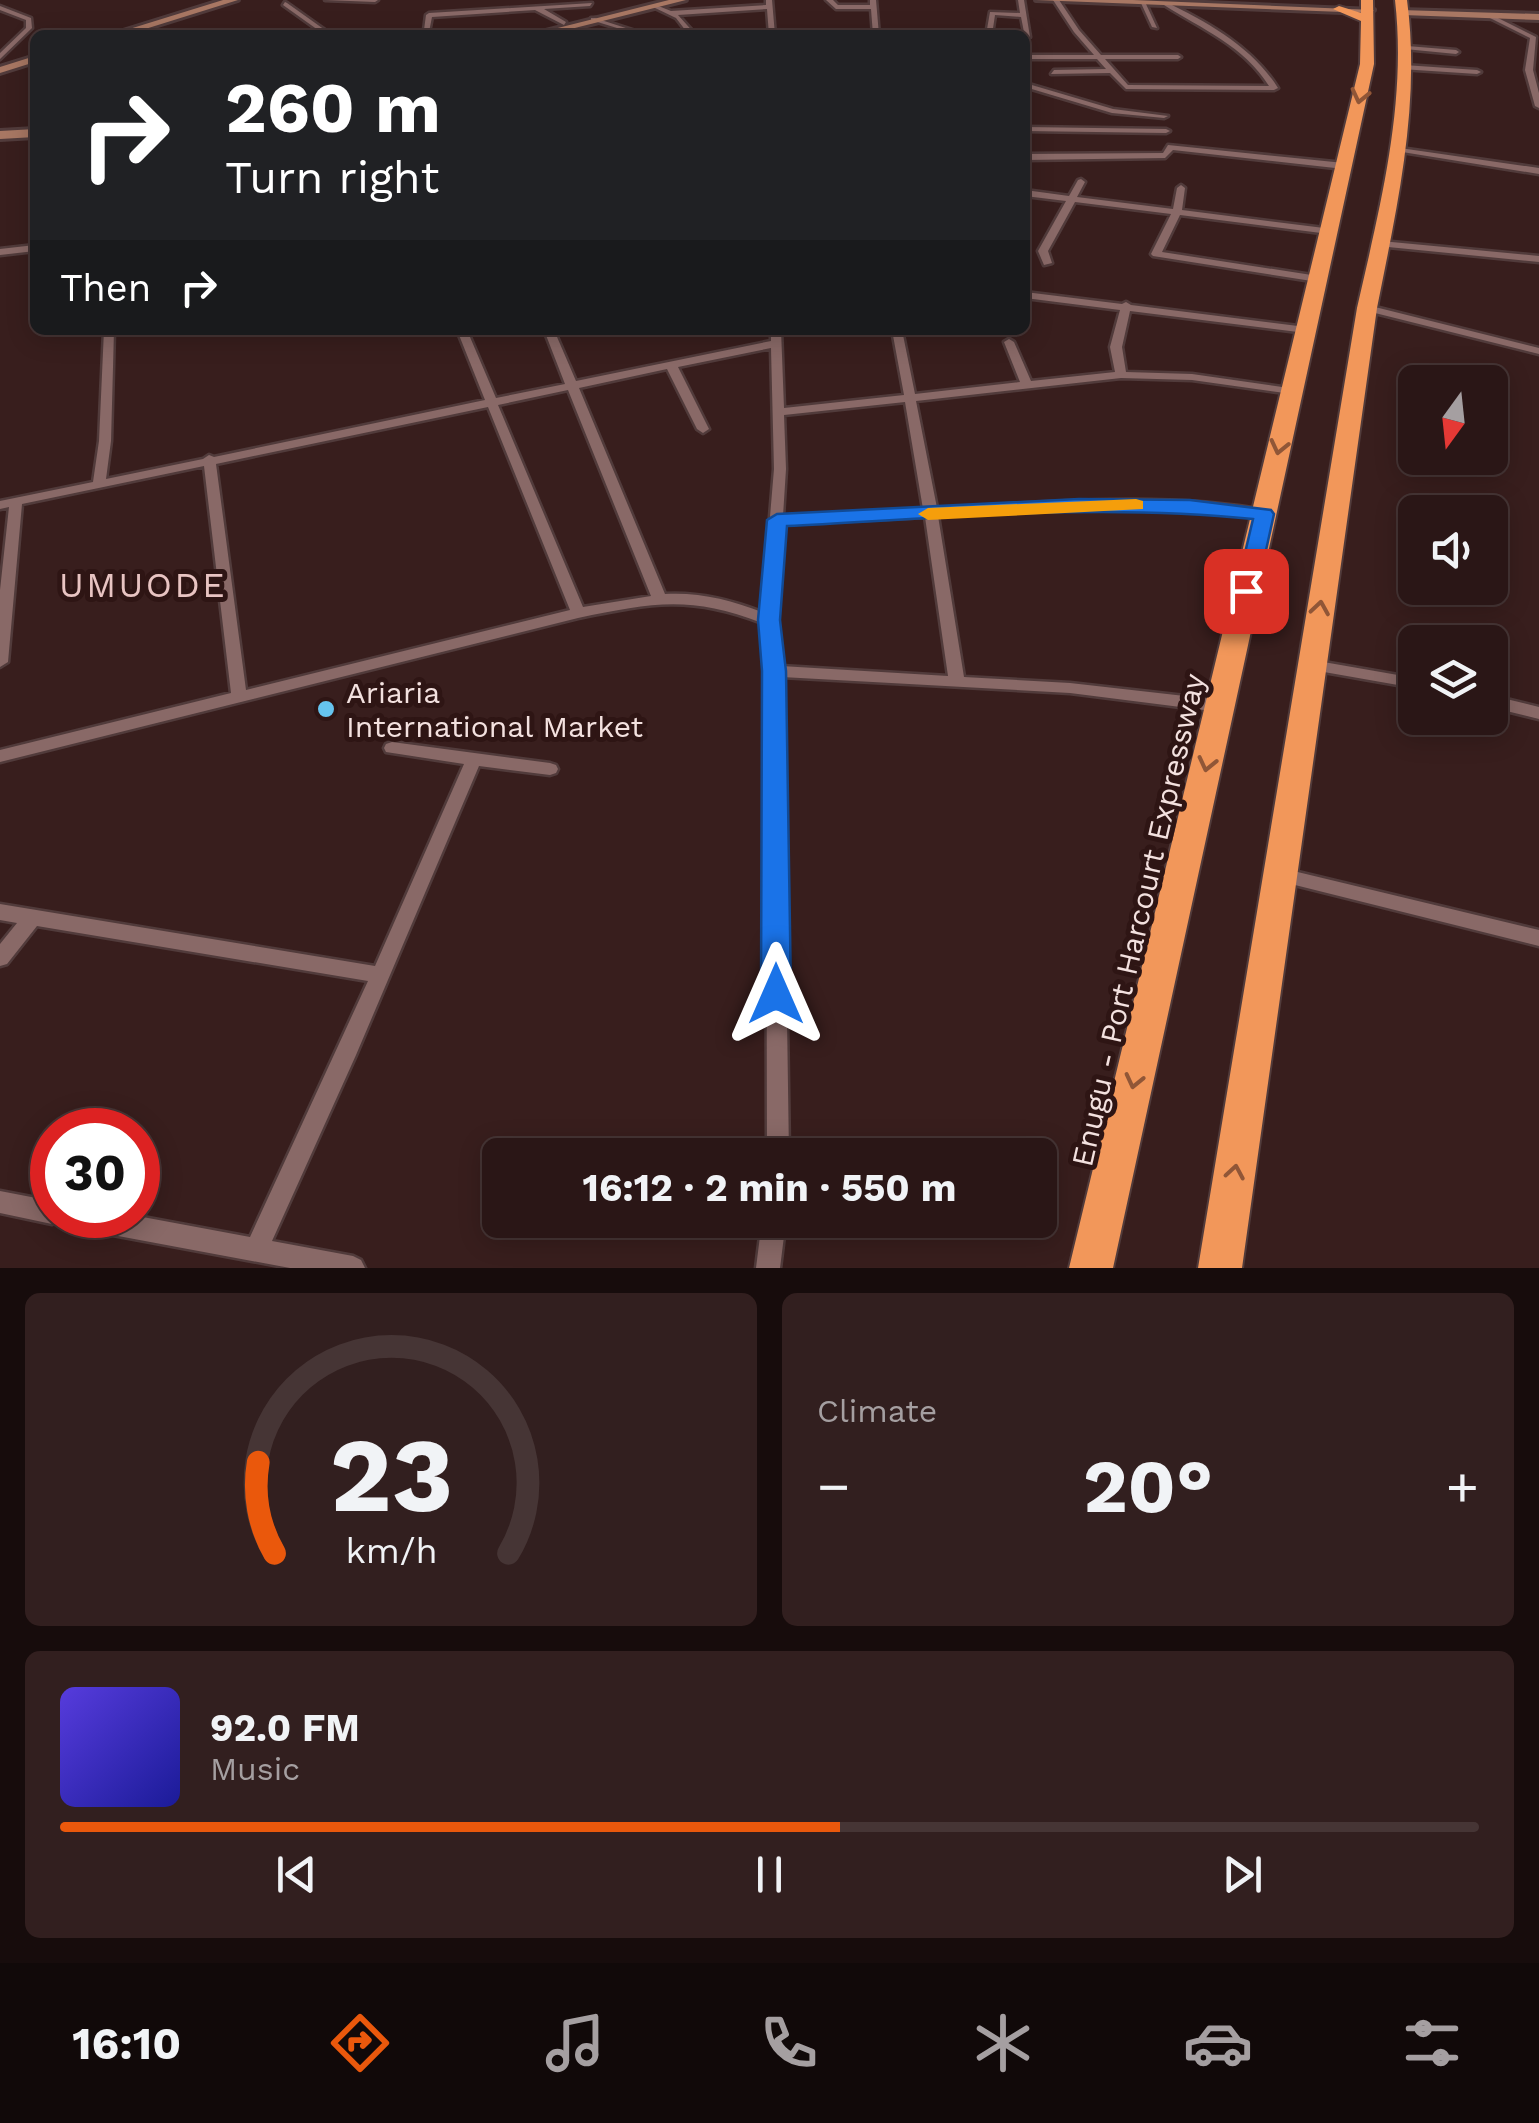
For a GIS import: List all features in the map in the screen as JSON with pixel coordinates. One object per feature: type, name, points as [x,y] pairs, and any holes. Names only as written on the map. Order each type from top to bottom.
[{"type":"highway","points":[[1220,1268],[1252,1082],[1279,874],[1367,308],[1396,149],[1406,57],[1402,6]]},
{"type":"highway","name":"Enugu - Port Harcourt Expressway","points":[[1091,1268],[1367,64],[1360,9]]},
{"type":"main road","points":[[129,30],[206,3],[233,0]]},
{"type":"main road","points":[[555,30],[666,0]]},
{"type":"main road","points":[[541,30],[681,0]]},
{"type":"main road","points":[[1041,0],[1360,9]]},
{"type":"main road","points":[[1121,0],[1230,6]]},
{"type":"main road","points":[[1402,6],[1539,17]]},
{"type":"main road","points":[[0,70],[30,61]]},
{"type":"main road","points":[[0,133],[30,131]]},
{"type":"street","points":[[328,0],[376,0]]},
{"type":"street","points":[[504,9],[507,0]]},
{"type":"street","points":[[672,13],[784,0]]},
{"type":"street","points":[[829,0],[836,7],[874,3],[876,30]]},
{"type":"street","points":[[1021,0],[1027,30]]},
{"type":"street","points":[[1056,0],[1076,31],[1126,87],[1274,86],[1255,61],[1221,32],[1166,4]]},
{"type":"street","points":[[472,1],[472,11]]},
{"type":"street","points":[[427,30],[430,15],[588,2],[595,17],[629,30]]},
{"type":"street","points":[[769,3],[772,30]]},
{"type":"street","points":[[286,4],[322,30]]},
{"type":"street","points":[[1143,4],[1155,27]]},
{"type":"street","points":[[654,6],[672,13],[688,30]]},
{"type":"street","points":[[535,7],[564,23]]},
{"type":"street","points":[[0,8],[22,14],[29,19],[29,28],[0,57]]},
{"type":"street","points":[[990,30],[992,13],[1024,15]]},
{"type":"street","points":[[1488,15],[1536,38],[1534,79],[1538,101]]},
{"type":"street","points":[[1406,57],[1456,52]]},
{"type":"street","points":[[1030,58],[1178,57]]},
{"type":"street","points":[[1406,57],[1477,72]]},
{"type":"street","points":[[1054,72],[1112,71]]},
{"type":"street","points":[[1030,86],[1112,111],[1164,116]]},
{"type":"street","points":[[1030,157],[1166,155],[1171,147],[1156,89]]},
{"type":"street","points":[[1030,130],[1166,131]]},
{"type":"street","points":[[1171,147],[1344,166]]},
{"type":"street","points":[[1396,149],[1539,171]]},
{"type":"street","points":[[1047,262],[1042,252],[1081,182]]},
{"type":"street","points":[[1180,188],[1177,211],[1156,254],[1318,279]]},
{"type":"street","points":[[1030,194],[1329,231]]},
{"type":"street","points":[[1380,244],[1539,259]]},
{"type":"street","points":[[0,252],[30,249]]},
{"type":"street","points":[[1030,295],[1306,330]]},
{"type":"street","points":[[1120,375],[1116,346],[1126,305]]},
{"type":"street","points":[[1367,308],[1539,351]]},
{"type":"street","points":[[99,485],[105,442],[109,335]]},
{"type":"street","points":[[464,335],[578,613]]},
{"type":"street","points":[[551,335],[659,597]]},
{"type":"street","points":[[898,335],[957,681]]},
{"type":"street","points":[[0,662],[8,504],[672,366],[777,337],[777,520],[769,620],[774,671],[778,1138]]},
{"type":"street","points":[[1009,342],[1026,384]]},
{"type":"street","points":[[672,366],[704,429]]},
{"type":"street","points":[[778,412],[1120,375],[1192,377],[1292,391]]},
{"type":"street","points":[[210,460],[239,698]]},
{"type":"street","points":[[777,520],[1079,505],[1190,506],[1264,514]]},
{"type":"street","points":[[0,756],[578,613],[659,597],[714,599],[769,620]]},
{"type":"street","points":[[1312,665],[1398,681]]},
{"type":"street","points":[[774,671],[1070,688],[1220,706]]},
{"type":"street","points":[[1508,706],[1539,713]]},
{"type":"street","points":[[392,748],[550,769]]},
{"type":"street","points":[[256,1250],[474,759]]},
{"type":"street","points":[[1279,874],[1539,938]]},
{"type":"street","points":[[0,912],[380,976]]},
{"type":"street","points":[[0,958],[32,918]]},
{"type":"street","points":[[0,1202],[30,1208]]},
{"type":"street","points":[[160,1232],[353,1268]]},
{"type":"street","points":[[768,1268],[772,1238]]},
{"type":"slow traffic","points":[[928,514],[1136,505]]},
{"type":"place","name":"Ariaria International Market","points":[[326,709]]},
{"type":"district","name":"UMUODE","points":[[143,585]]},
{"type":"route","points":[[776,994],[774,671],[769,620],[777,520],[1079,505],[1190,506],[1264,514],[1246,591]]}]
